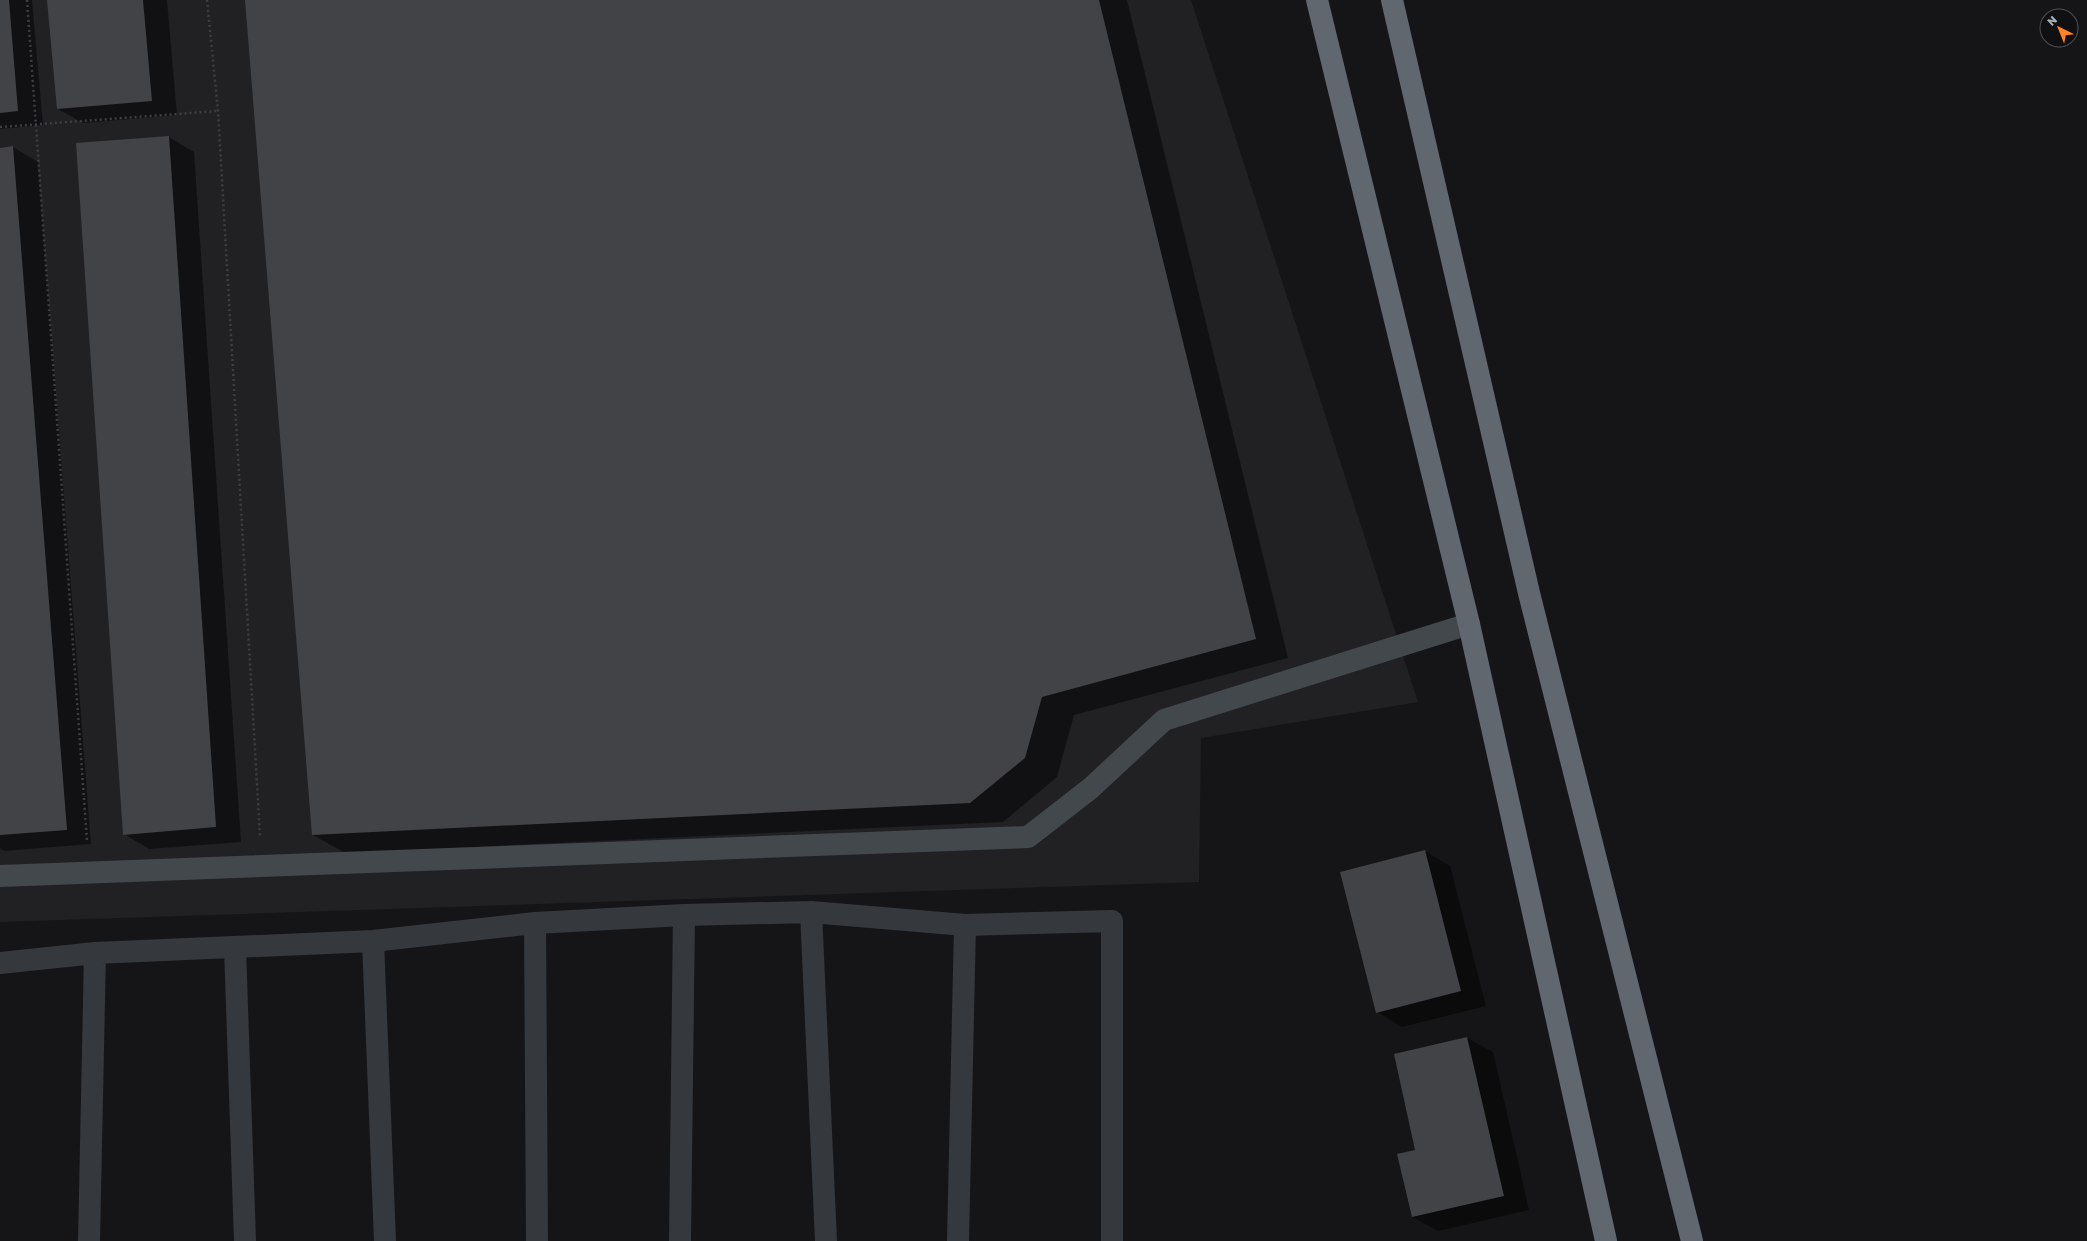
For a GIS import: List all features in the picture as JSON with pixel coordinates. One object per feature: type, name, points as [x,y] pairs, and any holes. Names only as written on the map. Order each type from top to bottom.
[{"type":"highway","points":[[1317,0],[1469,624],[1606,1241]]},
{"type":"highway","points":[[1392,0],[1529,593],[1692,1241]]},
{"type":"street","points":[[0,876],[1028,837],[1091,788],[1164,720],[1469,624]]},
{"type":"street","points":[[811,912],[826,1241]]},
{"type":"street","points":[[0,963],[95,953],[373,941],[536,923],[684,915],[811,912],[965,925],[1112,921],[1112,1241]]},
{"type":"street","points":[[680,1241],[684,915]]},
{"type":"street","points":[[536,923],[537,1241]]},
{"type":"street","points":[[958,1241],[965,925]]},
{"type":"street","points":[[373,941],[385,1241]]},
{"type":"street","points":[[235,948],[245,1241]]},
{"type":"street","points":[[89,1241],[95,953]]},
{"type":"path","points":[[27,0],[90,873]]},
{"type":"path","points":[[207,0],[218,111],[261,866]]},
{"type":"path","points":[[0,127],[218,111]]},
{"type":"shaded area","points":[[0,0],[1191,0],[1418,702],[1201,738],[1199,882],[0,922]]},
{"type":"building","points":[[0,0],[9,0],[18,111],[0,113]]},
{"type":"building","points":[[47,0],[143,0],[152,101],[57,109]]},
{"type":"building","points":[[245,0],[1099,0],[1256,639],[1042,697],[1025,758],[970,803],[312,835]]},
{"type":"building","points":[[169,136],[216,827],[123,835],[76,143]]},
{"type":"building","points":[[13,146],[67,830],[0,835],[0,148]]},
{"type":"building","points":[[1425,850],[1461,991],[1376,1013],[1340,872]]},
{"type":"building","points":[[1467,1037],[1504,1196],[1412,1217],[1397,1154],[1415,1150],[1394,1054]]}]
